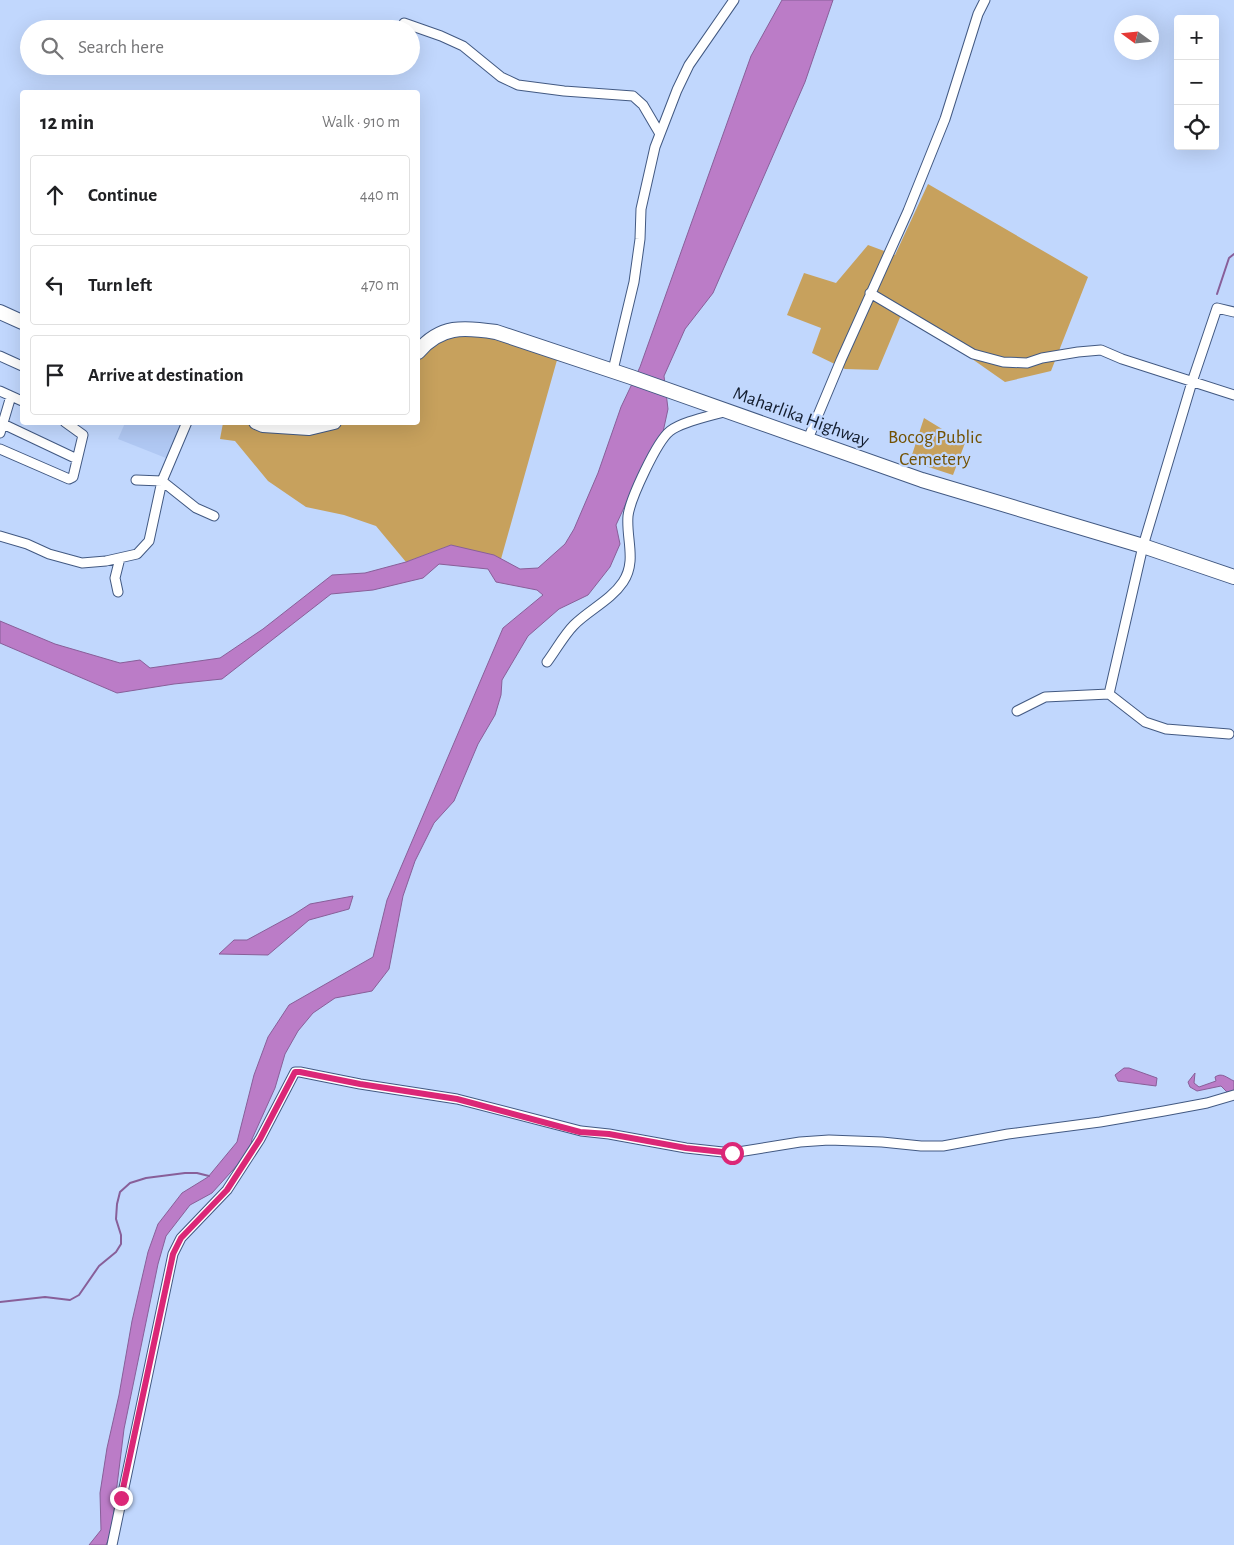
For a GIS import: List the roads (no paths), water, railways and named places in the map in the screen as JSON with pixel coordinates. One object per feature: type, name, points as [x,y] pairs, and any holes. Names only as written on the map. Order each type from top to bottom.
[{"type":"highway","points":[[0,312],[20,321]]},
{"type":"highway","name":"Maharlika Highway","points":[[420,349],[426,341],[458,328],[496,332],[632,376],[922,480],[1143,546],[1234,577]]},
{"type":"highway","points":[[263,425],[308,428],[321,425]]},
{"type":"street","points":[[613,370],[634,282],[640,239],[641,209],[655,147],[677,90],[690,65],[734,0]]},
{"type":"street","points":[[808,439],[870,293],[908,211],[945,119],[978,14],[985,0]]},
{"type":"street","points":[[420,29],[463,46],[501,76],[518,84],[564,92],[633,96],[643,105],[660,134]]},
{"type":"street","points":[[870,293],[973,354],[1003,362],[1027,363],[1057,356],[1101,350],[1234,395]]},
{"type":"street","points":[[1109,694],[1143,546],[1192,382],[1217,308],[1234,312]]},
{"type":"street","points":[[0,356],[20,365]]},
{"type":"street","points":[[0,391],[20,400]]},
{"type":"street","points":[[11,396],[1,429],[77,458]]},
{"type":"street","points":[[547,662],[573,626],[608,598],[623,583],[632,555],[628,516],[631,502],[662,440],[670,430],[729,411]]},
{"type":"street","points":[[0,449],[68,480],[73,477],[83,435],[70,425]]},
{"type":"street","points":[[0,536],[74,562],[106,561],[137,554],[149,541],[162,481],[186,425]]},
{"type":"street","points":[[136,480],[162,481],[196,508],[214,516]]},
{"type":"street","points":[[118,592],[115,578],[120,558]]},
{"type":"street","points":[[1017,711],[1045,697],[1109,694],[1145,722],[1166,729],[1229,734]]},
{"type":"street","points":[[112,1545],[173,1254],[181,1238],[227,1190],[260,1139],[295,1072],[457,1099],[580,1132],[609,1134],[686,1148],[732,1153],[800,1142],[829,1140],[944,1146],[1008,1134],[1100,1122],[1164,1111],[1208,1103],[1234,1095]]},
{"type":"waterway","points":[[1217,294],[1229,258],[1234,254]]},
{"type":"waterway","points":[[0,1302],[45,1297],[70,1300],[79,1295],[99,1266],[116,1252],[121,1244],[121,1235],[116,1219],[120,1192],[130,1183],[146,1178],[185,1173],[209,1176]]},
{"type":"park label","name":"Bocog Public Cemetery","points":[[935,448]]}]
